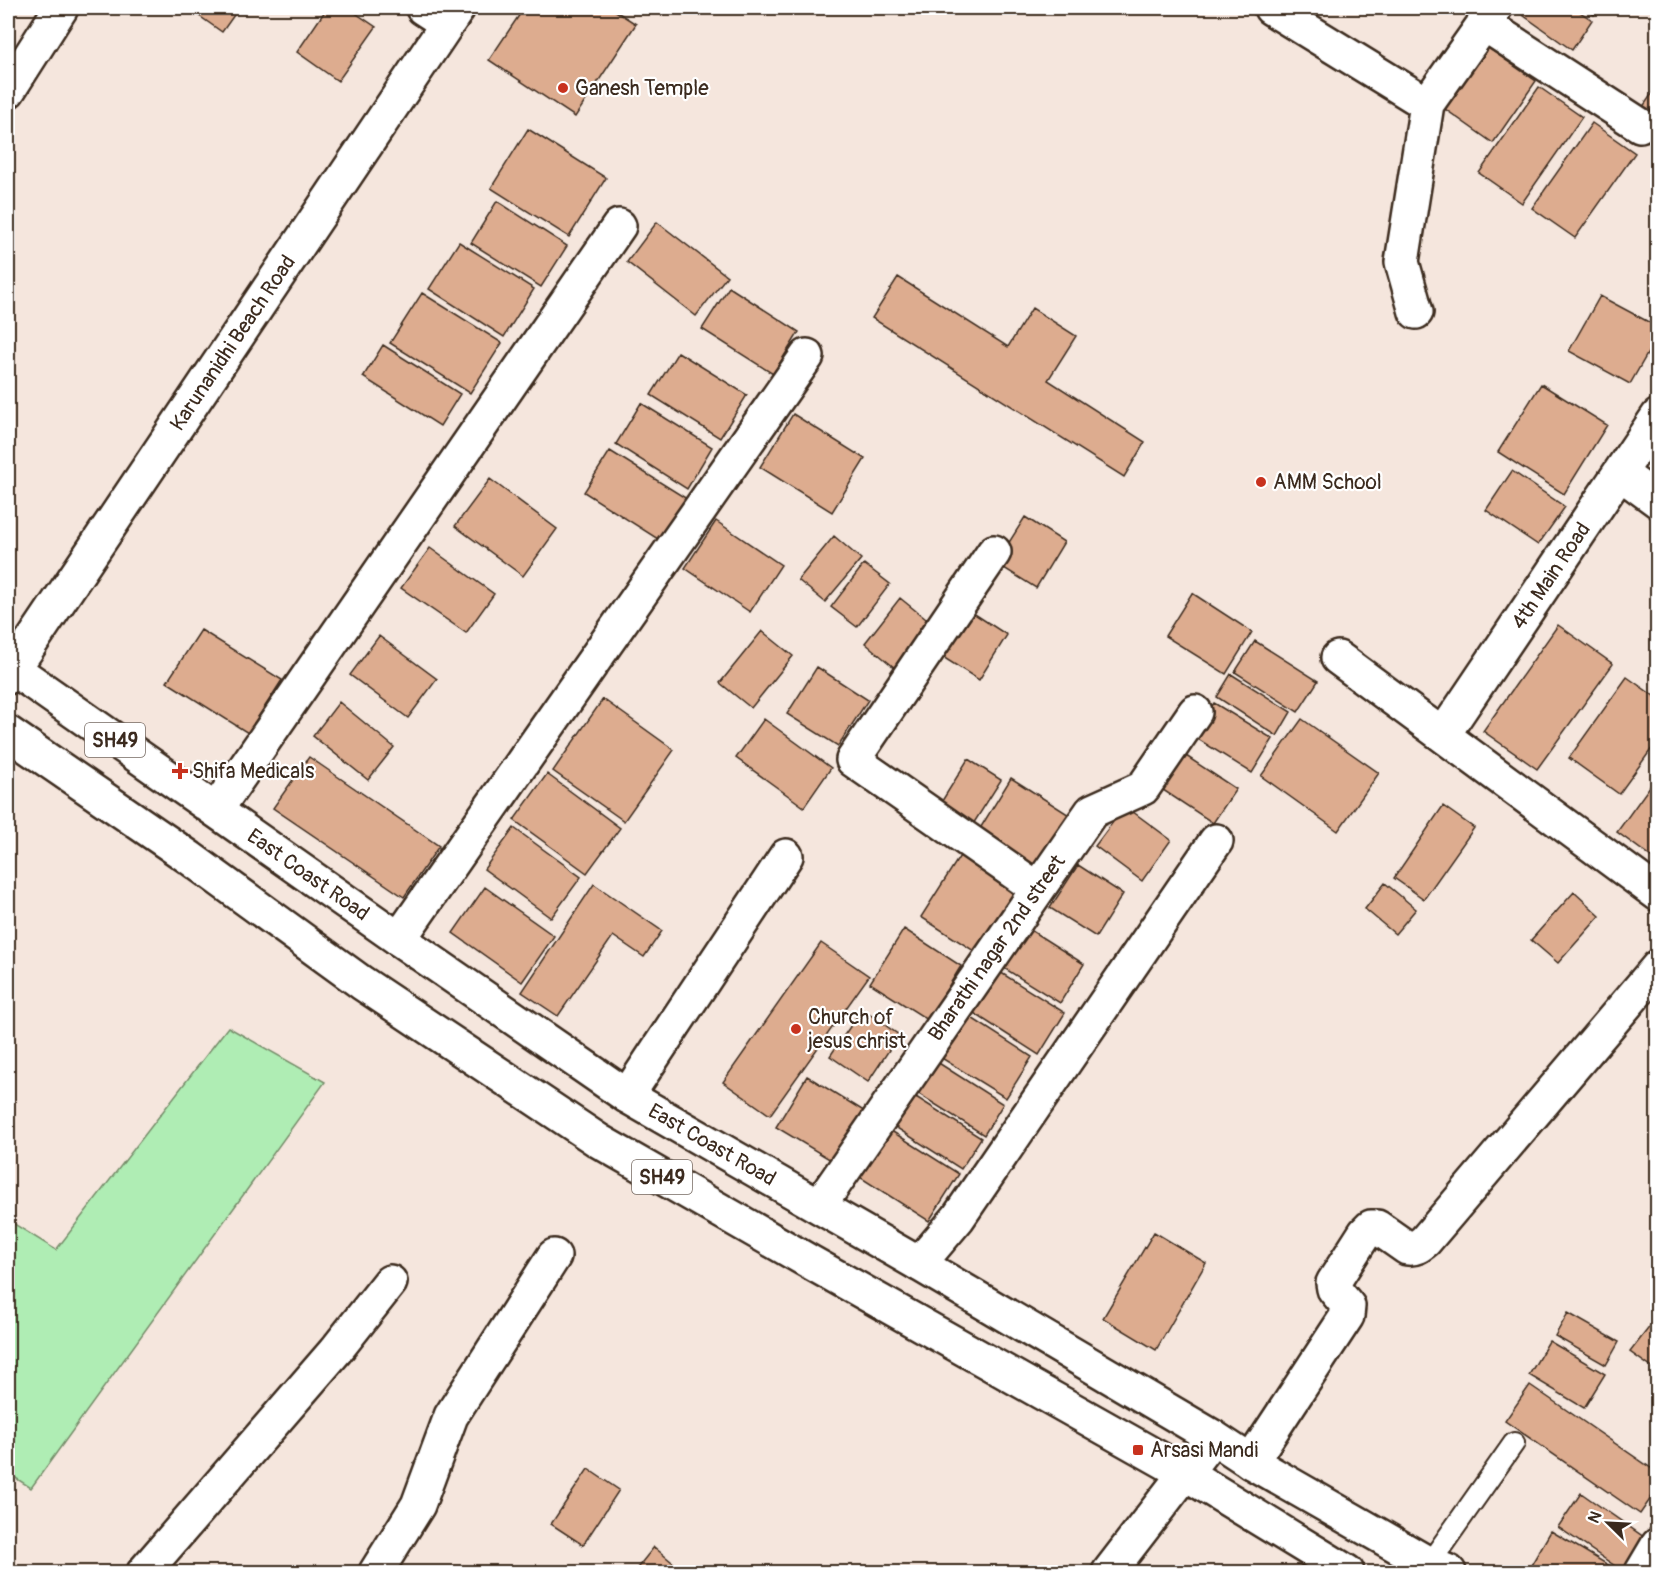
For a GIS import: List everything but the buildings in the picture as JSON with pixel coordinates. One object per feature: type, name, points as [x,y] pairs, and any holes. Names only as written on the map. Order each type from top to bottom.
[{"type":"street","points":[[8,91],[61,8]]},
{"type":"street","points":[[1271,8],[1427,104]]},
{"type":"street","name":"Karunanidhi Beach Road","points":[[10,670],[442,13]]},
{"type":"street","points":[[1416,312],[1402,262],[1427,104],[1490,16],[1640,126]]},
{"type":"street","points":[[216,810],[619,226]]},
{"type":"street","points":[[399,939],[807,356]]},
{"type":"street","name":"4th Main Road","points":[[1443,735],[1658,416]]},
{"type":"street","points":[[1620,473],[1658,501]]},
{"type":"street","points":[[994,552],[853,760],[1038,889]]},
{"type":"street","points":[[1338,658],[1658,894]]},
{"type":"street","name":"East Coast Road","points":[[10,670],[216,810],[627,1096],[919,1264],[1213,1437],[1251,1462],[1439,1568]]},
{"type":"street","name":"Bharathi nagar 2nd street","points":[[819,1206],[1092,811],[1143,788],[1195,712]]},
{"type":"street","name":"SH49","points":[[8,733],[190,858],[362,983],[599,1141],[1185,1473],[1347,1572]]},
{"type":"street","points":[[919,1264],[958,1218],[1216,841]]},
{"type":"street","points":[[627,1096],[786,856]]},
{"type":"street","points":[[1251,1462],[1347,1316],[1348,1306],[1334,1289],[1333,1282],[1365,1233],[1371,1227],[1377,1227],[1407,1248],[1412,1249],[1425,1241],[1658,966]]},
{"type":"street","points":[[376,1572],[418,1505],[451,1416],[554,1256]]},
{"type":"street","points":[[144,1572],[337,1349],[390,1282]]},
{"type":"street","points":[[1109,1572],[1213,1437]]},
{"type":"street","points":[[1642,1572],[1658,1545]]},
{"type":"lane","points":[[1439,1568],[1514,1443]]},
{"type":"green space","points":[[228,1027],[325,1082],[31,1488],[8,1473],[8,1220],[56,1250]]},
{"type":"place","name":"Ganesh Temple","points":[[563,88]]},
{"type":"place","name":"AMM School","points":[[1261,482]]},
{"type":"place","name":"Shifa Medicals","points":[[180,771]]},
{"type":"place","name":"Church of jesus christ","points":[[796,1029]]},
{"type":"place","name":"Arsasi Mandi","points":[[1138,1450]]}]
